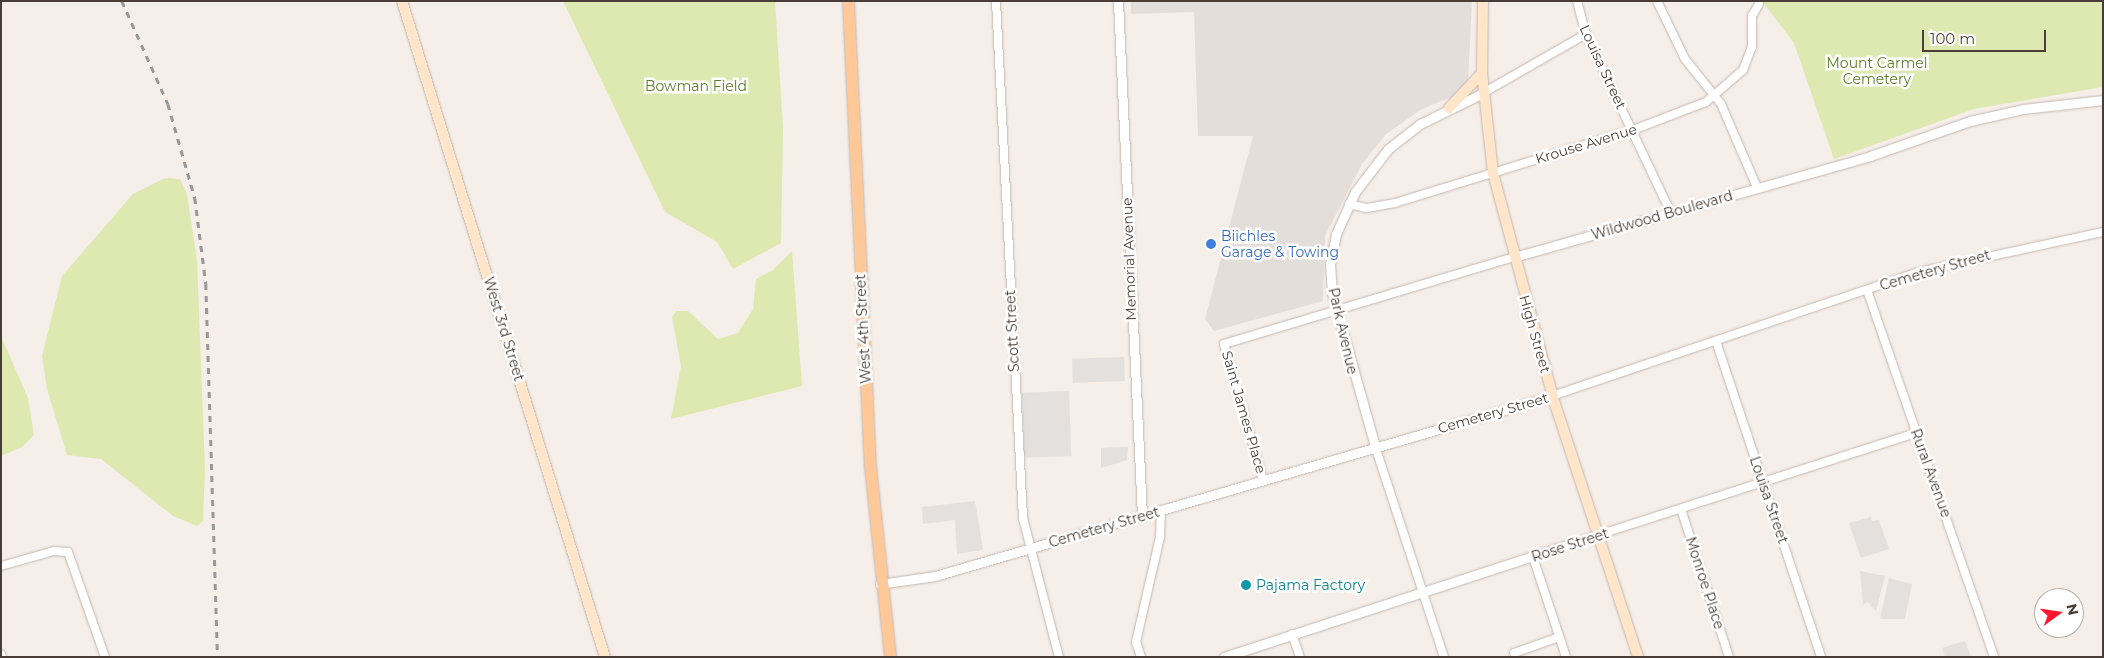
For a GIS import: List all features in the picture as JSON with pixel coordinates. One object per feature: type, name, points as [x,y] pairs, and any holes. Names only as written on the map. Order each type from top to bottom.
[{"type":"main road","name":"West 3rd Street","points":[[402,1],[605,657]]},
{"type":"main road","name":"West 4th Street","points":[[848,1],[880,584],[890,657]]},
{"type":"main road","name":"High Street","points":[[1483,1],[1483,94],[1492,173],[1552,396],[1638,657]]},
{"type":"main road","points":[[1449,108],[1482,73]]},
{"type":"street","name":"Scott Street","points":[[996,1],[1007,243],[1028,549],[1060,657]]},
{"type":"street","name":"Memorial Avenue","points":[[1118,1],[1142,516]]},
{"type":"street","name":"Louisa Street","points":[[1576,1],[1586,34],[1671,213]]},
{"type":"street","points":[[1657,1],[1685,59],[1714,97],[1757,187]]},
{"type":"street","name":"Krouse Avenue","points":[[1348,204],[1383,206],[1632,130],[1714,97],[1748,60],[1752,16],[1760,4]]},
{"type":"street","name":"Park Avenue","points":[[1444,657],[1375,446],[1335,311],[1331,258],[1348,204],[1388,149],[1420,124],[1449,108],[1455,110],[1586,34]]},
{"type":"street","name":"Wildwood Boulevard","points":[[1224,344],[1514,257],[1870,156],[1994,115],[2103,100]]},
{"type":"street","name":"Cemetery Street","points":[[880,584],[912,582],[1552,396],[1717,344],[1918,272],[2103,232]]},
{"type":"street","name":"Rural Avenue","points":[[1867,290],[1994,657]]},
{"type":"street","name":"Saint James Place","points":[[1224,344],[1263,480]]},
{"type":"street","name":"Louisa Street","points":[[1717,344],[1821,657]]},
{"type":"street","name":"Rose Street","points":[[1224,657],[1916,433]]},
{"type":"street","name":"Monroe Place","points":[[1681,509],[1729,657]]},
{"type":"street","points":[[1141,657],[1136,642],[1160,537],[1161,510]]},
{"type":"street","points":[[1,566],[54,551],[68,552],[105,657]]},
{"type":"street","points":[[1533,557],[1566,657]]},
{"type":"street","points":[[1292,634],[1300,657]]},
{"type":"street","points":[[1514,653],[1559,637]]},
{"type":"shaded area","points":[[1131,1],[1472,1],[1468,81],[1454,96],[1422,109],[1386,134],[1362,164],[1325,236],[1323,301],[1214,331],[1205,319],[1253,136],[1198,136],[1194,12],[1131,14]]},
{"type":"shaded area","points":[[1124,357],[1125,381],[1073,383],[1072,359]]},
{"type":"shaded area","points":[[1069,391],[1071,456],[1024,458],[1022,393]]},
{"type":"shaded area","points":[[1128,447],[1127,460],[1101,468],[1101,448]]},
{"type":"shaded area","points":[[975,501],[983,550],[957,554],[955,520],[923,524],[922,507]]},
{"type":"shaded area","points":[[1871,517],[1872,521],[1879,520],[1889,549],[1861,558],[1849,523]]},
{"type":"shaded area","points":[[1860,571],[1885,576],[1876,611],[1868,602],[1863,605]]},
{"type":"shaded area","points":[[1889,578],[1912,584],[1905,619],[1880,619]]},
{"type":"shaded area","points":[[1965,641],[1971,657],[1945,657],[1942,648]]},
{"type":"green space","name":"Bowman Field","points":[[563,1],[775,1],[783,128],[781,243],[733,269],[717,242],[665,212]]},
{"type":"green space","name":"Mount Carmel Cemetery","points":[[1762,1],[2103,1],[2103,87],[1974,109],[1834,159],[1794,43]]},
{"type":"green space","points":[[165,178],[180,179],[187,194],[197,260],[205,470],[203,521],[197,526],[173,516],[101,459],[67,455],[47,389],[42,356],[62,276],[133,194]]},
{"type":"green space","points":[[792,251],[802,386],[671,419],[681,366],[672,317],[676,311],[688,311],[718,339],[738,333],[753,309],[756,279],[773,270]]},
{"type":"green space","points":[[1,336],[28,398],[34,435],[22,447],[1,456]]},
{"type":"railway","points":[[122,1],[168,104],[195,198],[206,284],[218,657]]},
{"type":"place","name":"Biichles Garage & Towing","points":[[1211,244]]},
{"type":"place","name":"Pajama Factory","points":[[1246,585]]}]
